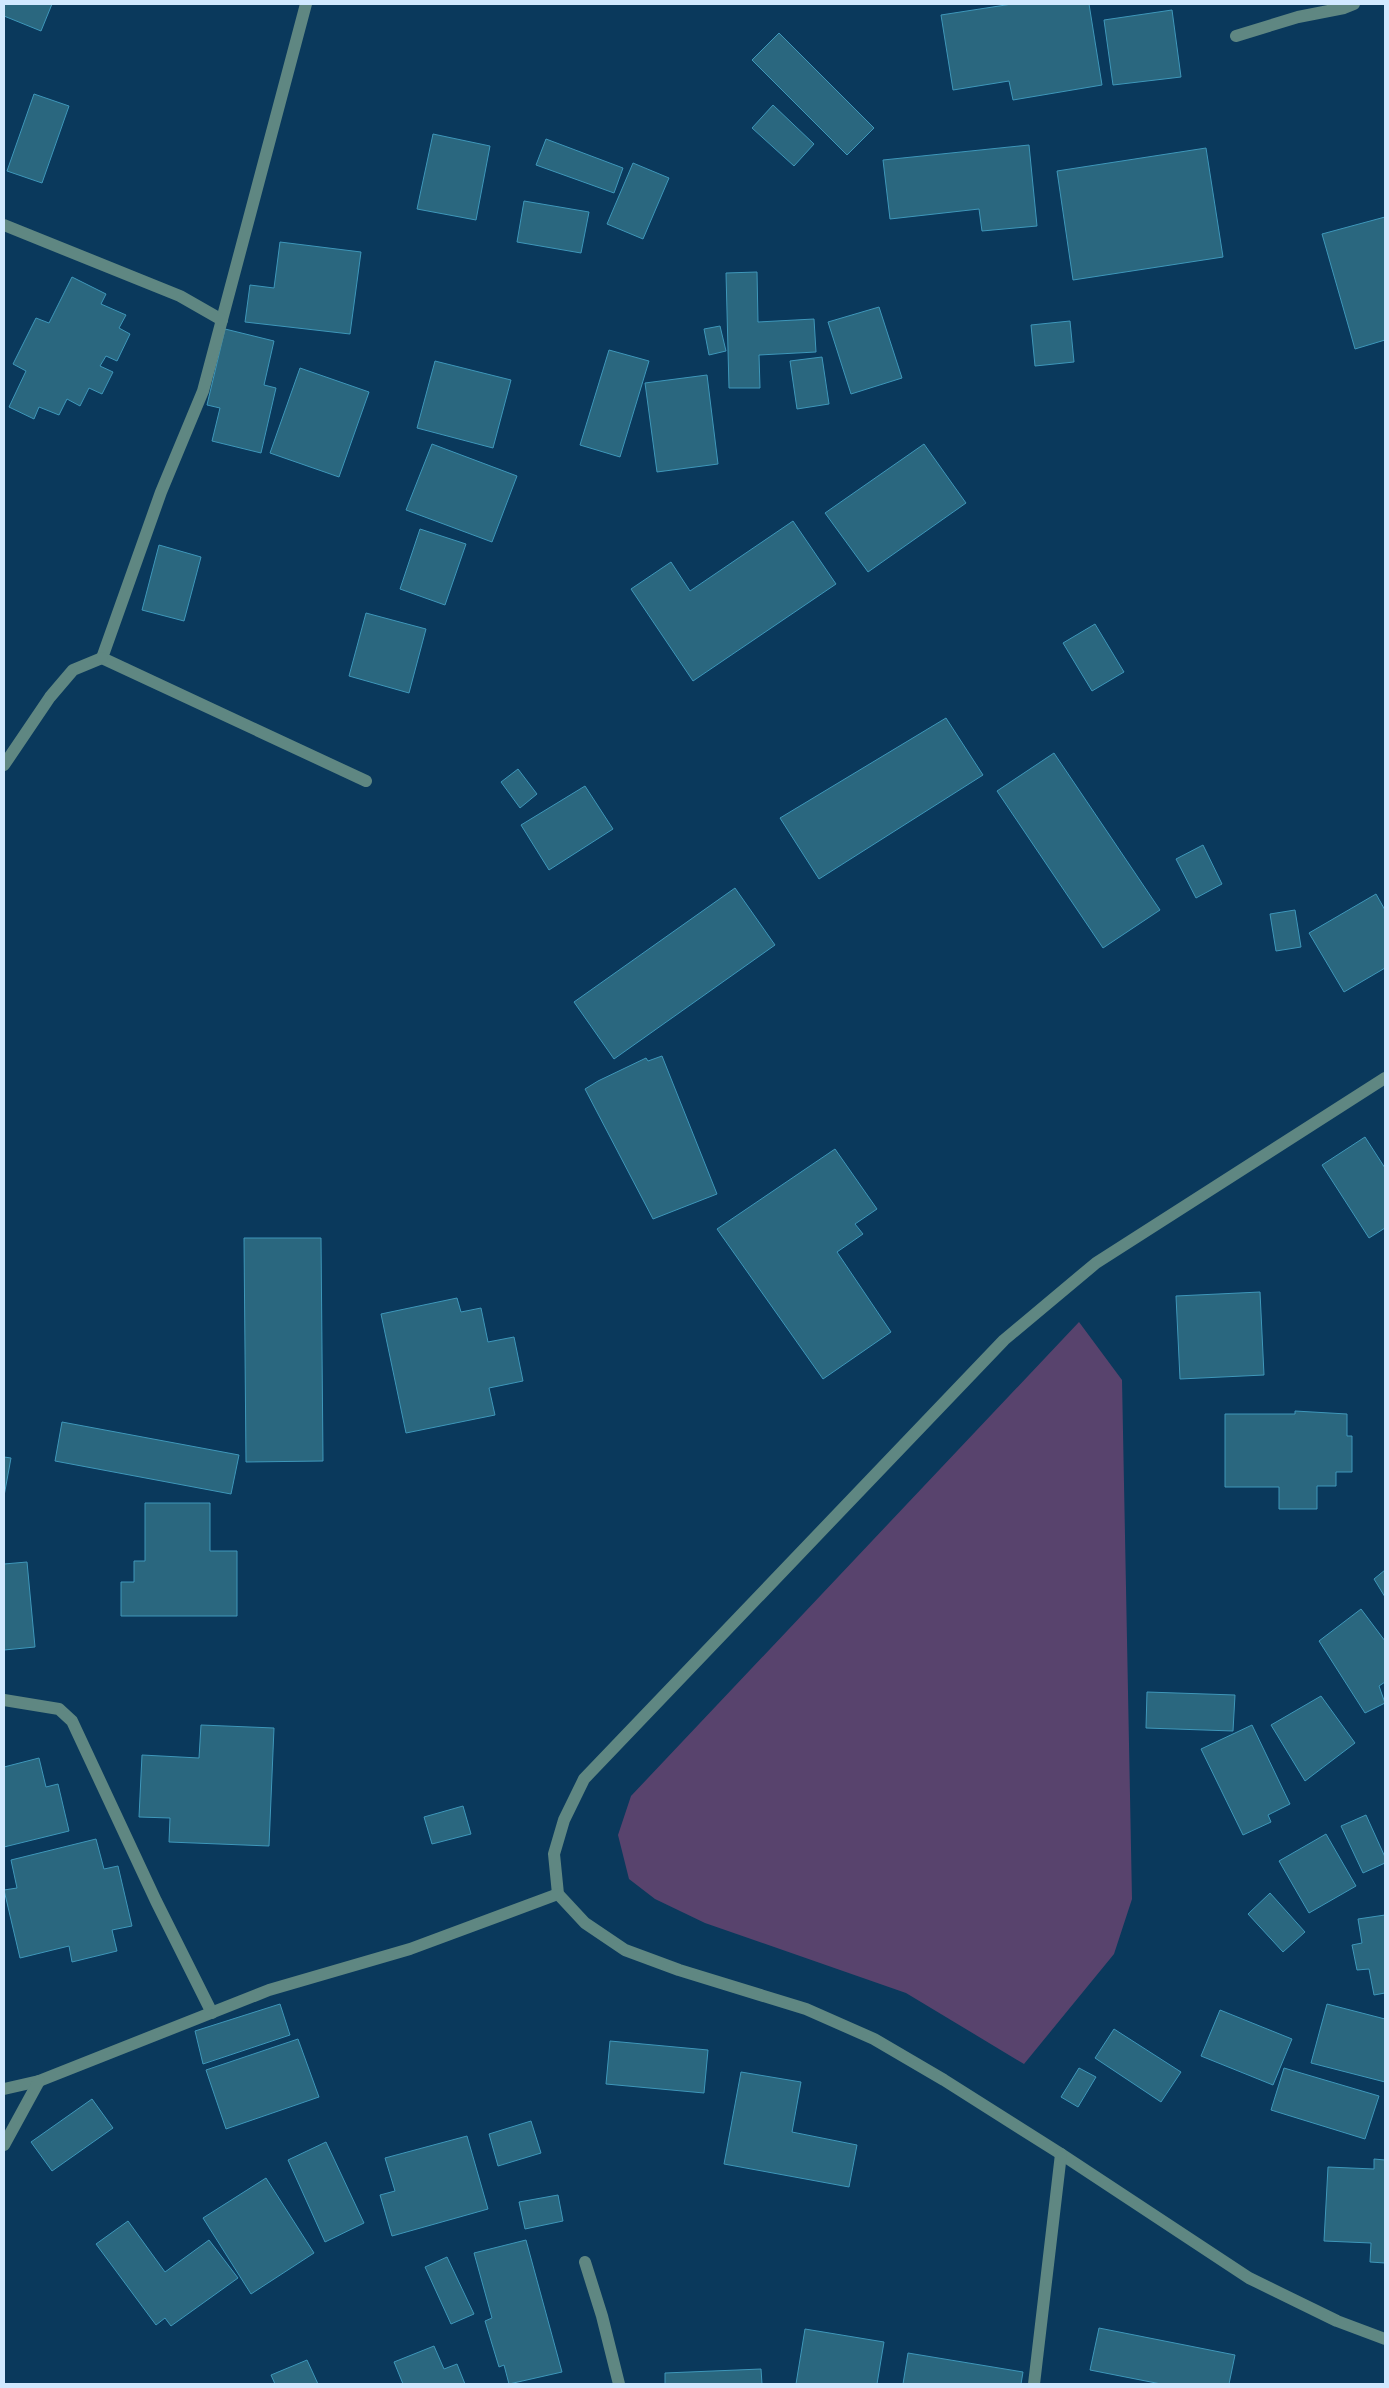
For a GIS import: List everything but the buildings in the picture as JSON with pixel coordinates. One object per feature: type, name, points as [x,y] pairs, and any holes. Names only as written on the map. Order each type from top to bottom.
[{"type":"street","points":[[102,658],[160,492],[203,390],[306,4]]},
{"type":"street","points":[[1236,36],[1298,17],[1344,8],[1354,4]]},
{"type":"street","points":[[4,225],[180,296],[222,320]]},
{"type":"street","points":[[4,765],[50,697],[73,670],[102,658],[366,781]]},
{"type":"street","points":[[1385,1078],[1096,1263],[1004,1340],[584,1780],[564,1820],[554,1854],[558,1894],[585,1923],[625,1950],[680,1970],[806,2009],[874,2040],[944,2080],[1061,2154],[1250,2278],[1337,2321],[1385,2340]]},
{"type":"street","points":[[4,1700],[59,1709],[72,1721],[156,1901],[212,2013]]},
{"type":"street","points":[[4,2089],[39,2081],[269,1990],[410,1949],[558,1894]]},
{"type":"street","points":[[4,2145],[39,2081]]},
{"type":"street","points":[[1034,2384],[1061,2154]]},
{"type":"street","points":[[585,2262],[620,2384]]},
{"type":"shaded area","points":[[1079,1322],[1122,1380],[1132,1899],[1114,1954],[1024,2064],[906,1993],[705,1923],[655,1899],[629,1879],[618,1835],[631,1796]]}]
